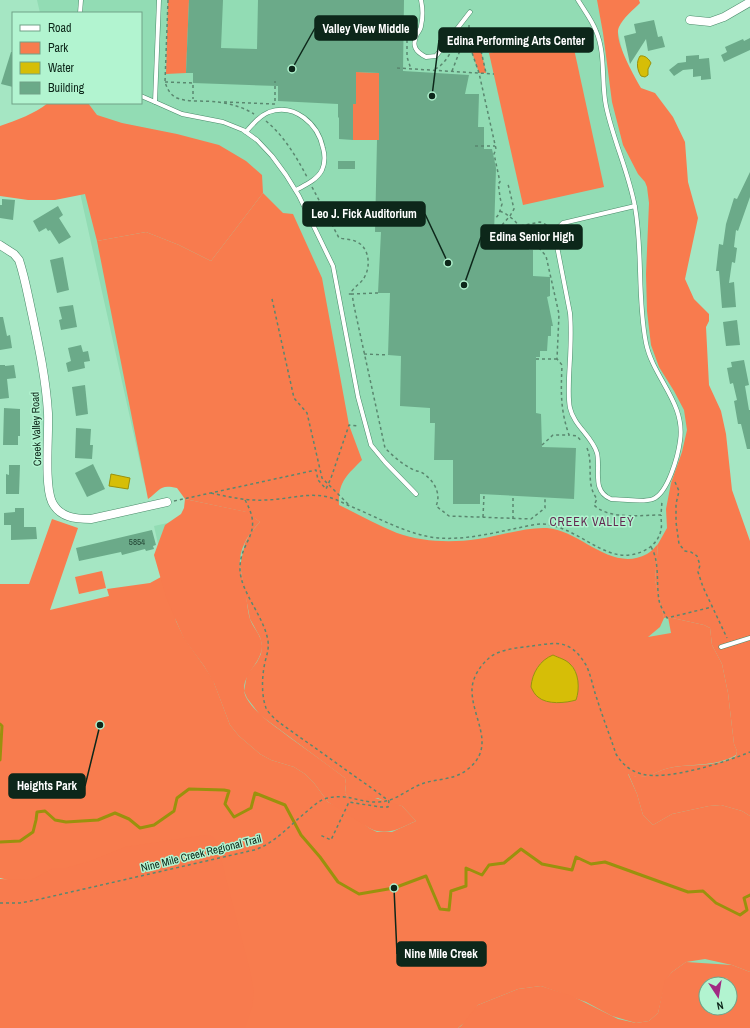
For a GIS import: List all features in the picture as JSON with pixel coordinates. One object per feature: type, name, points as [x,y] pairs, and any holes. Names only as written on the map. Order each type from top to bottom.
[{"type":"street","points":[[690,20],[710,22],[724,17],[750,2]]},
{"type":"street","name":"Creek Valley Road","points":[[0,245],[14,254],[19,260],[36,335],[44,376],[48,414],[49,492],[52,502],[59,511],[66,516],[82,519],[167,502]]},
{"type":"lane","points":[[80,12],[81,0]]},
{"type":"lane","points":[[155,102],[159,0]]},
{"type":"lane","points":[[421,0],[423,12],[421,28],[416,36],[414,44],[418,52],[426,58],[436,56],[470,12]]},
{"type":"lane","points":[[578,0],[596,31],[601,49],[606,106],[635,206],[638,229],[642,313],[646,344],[653,364],[677,409],[681,422],[680,441],[664,490],[661,494],[652,499],[611,498],[605,496],[599,488],[598,459],[594,446],[572,416],[569,395],[570,313],[555,239],[556,230],[563,223],[635,206]]},
{"type":"lane","points":[[142,96],[182,114],[223,122],[246,132],[257,140],[272,156],[296,190],[333,266],[358,397],[371,445],[416,494]]},
{"type":"lane","points":[[246,132],[260,117],[268,112],[279,110],[299,114],[308,120],[315,128],[322,141],[324,152],[322,169],[318,176],[296,190]]},
{"type":"lane","points":[[720,647],[750,638]]},
{"type":"path","points":[[452,71],[469,31],[469,24]]},
{"type":"path","points":[[469,31],[520,33],[521,36],[482,44],[480,46],[486,73]]},
{"type":"path","points":[[434,70],[440,67],[446,60],[461,35],[466,35]]},
{"type":"path","points":[[466,35],[478,73],[496,149],[494,154],[500,182],[498,184],[500,191],[499,197],[502,204],[499,214],[495,219]]},
{"type":"path","points":[[397,68],[494,74]]},
{"type":"path","points":[[218,102],[275,104],[275,81]]},
{"type":"path","points":[[165,82],[193,83],[193,100]]},
{"type":"path","points":[[475,146],[495,146]]},
{"type":"path","points":[[494,234],[510,216],[514,209],[508,184]]},
{"type":"path","points":[[512,234],[520,226],[540,222],[556,230]]},
{"type":"path","points":[[524,242],[555,239]]},
{"type":"path","points":[[378,293],[352,294],[385,448],[412,469],[421,472],[429,478],[438,491],[439,501],[436,506],[449,516],[531,519],[545,508],[545,497]]},
{"type":"path","points":[[272,299],[294,398],[307,413],[322,478],[350,506]]},
{"type":"path","points":[[364,354],[388,355]]},
{"type":"path","points":[[536,359],[557,359]]},
{"type":"path","points":[[328,485],[349,425]]},
{"type":"path","points":[[542,445],[553,435],[569,435]]},
{"type":"path","points":[[167,502],[316,470],[318,480],[326,488],[328,485]]},
{"type":"path","points":[[670,474],[679,491],[676,504],[676,522],[679,544],[685,551],[691,552],[697,556],[700,565],[698,572],[712,607],[728,640],[735,642]]},
{"type":"path","points":[[211,493],[245,500],[267,500],[309,495],[329,497],[418,534],[438,538],[473,536],[542,524],[556,526],[571,532],[607,552],[618,555],[639,553],[651,547],[662,531],[662,515]]},
{"type":"path","points":[[483,517],[484,495]]},
{"type":"path","points":[[513,496],[513,518]]},
{"type":"path","points":[[245,500],[251,510],[253,520],[252,529],[242,556],[240,570],[243,584],[264,624],[268,639],[269,649],[263,675],[263,697],[266,708],[280,724],[389,801],[388,807],[349,802],[331,840],[320,835]]},
{"type":"path","points":[[531,519],[533,526]]},
{"type":"path","points":[[651,547],[656,561],[659,602],[666,618],[712,607]]},
{"type":"path","name":"Nine Mile Creek Regional Trail","points":[[0,903],[20,903],[36,900],[262,847],[268,844],[313,806],[323,800],[338,796],[376,802],[389,801],[420,784],[455,777],[473,764],[479,755],[482,743],[482,731],[472,690],[474,679],[481,666],[490,657],[517,648],[551,644],[566,645],[574,650],[586,666],[616,754],[621,762],[630,769],[642,774],[662,776],[708,767],[737,758],[750,752]]},
{"type":"shaded area","points":[[37,0],[611,0],[750,627],[750,1028],[266,1028],[154,526],[195,517],[186,476],[145,485],[60,104],[142,104],[142,12],[40,12]]},
{"type":"shaded area","points":[[597,0],[639,0],[640,3],[626,17],[619,27],[618,33],[621,48],[629,67],[641,88],[655,93],[673,117],[685,142],[688,182],[698,218],[685,279],[694,299],[709,314],[709,321],[706,327],[709,385],[721,411],[726,434],[732,490],[750,541],[750,816],[742,811],[721,805],[709,806],[672,814],[653,825],[643,815],[637,794],[628,773],[636,777],[643,777],[669,768],[712,764],[728,760],[736,756],[737,751],[734,744],[728,693],[722,664],[712,645],[710,628],[704,625],[668,617],[664,618],[655,580],[658,544],[667,528],[666,509],[671,483],[682,452],[687,430],[684,410],[659,367],[651,345],[647,311],[646,274],[649,203],[647,187],[645,182],[638,174],[623,145],[612,102]]},
{"type":"shaded area","points":[[47,104],[89,104],[97,115],[122,123],[177,134],[219,145],[246,161],[262,175],[263,193],[211,261],[179,245],[146,232],[97,241],[85,194],[55,200],[28,200],[0,196],[0,126],[31,114]]},
{"type":"shaded area","points":[[185,499],[247,512],[260,522],[248,537],[242,549],[240,561],[240,571],[245,586],[250,619],[262,642],[261,653],[246,678],[244,685],[244,692],[251,705],[272,724],[345,778],[345,793],[353,801],[364,803],[368,796],[402,806],[416,821],[399,829],[388,832],[376,831],[369,828],[328,802],[314,783],[305,774],[294,767],[271,760],[260,754],[239,736],[230,725],[214,683],[204,666],[184,639],[166,597],[154,555],[165,525],[181,514],[184,508]]},
{"type":"shaded area","points":[[205,835],[212,836],[217,841],[250,971],[254,992],[252,1007],[245,1028],[0,1028],[0,879],[31,880],[53,868],[66,868],[90,861],[125,847]]},
{"type":"shaded area","points":[[686,962],[732,965],[750,972],[750,1028],[458,1028],[478,1005],[518,989],[541,986],[572,996],[618,1019],[636,1023],[649,1021],[658,1013],[665,980],[672,972]]},
{"type":"green space","points":[[168,0],[189,0],[186,73],[166,74]]},
{"type":"green space","points":[[469,31],[520,33],[521,36],[482,44],[480,46],[486,73],[479,73],[466,35]]},
{"type":"green space","points":[[571,35],[604,187],[523,205],[489,53]]},
{"type":"green space","points":[[356,72],[379,73],[379,140],[353,140],[353,104],[356,103]]},
{"type":"green space","points":[[263,193],[283,213],[293,214],[322,278],[349,425],[362,460],[344,480],[340,490],[339,505],[397,533],[427,540],[468,540],[487,538],[521,530],[547,528],[560,531],[609,555],[621,558],[634,558],[647,554],[658,544],[655,580],[664,618],[660,627],[648,637],[671,633],[668,617],[704,625],[710,628],[712,645],[722,664],[728,693],[734,744],[737,751],[736,755],[728,759],[712,763],[678,766],[644,777],[637,777],[628,774],[637,794],[643,815],[653,825],[672,814],[709,806],[721,805],[742,811],[750,816],[750,972],[732,965],[705,959],[686,962],[672,972],[666,980],[658,1013],[649,1021],[636,1023],[612,1016],[586,1002],[541,986],[518,989],[478,1005],[471,1017],[458,1028],[7,1028],[22,1025],[20,880],[0,878],[0,584],[29,584],[52,519],[78,528],[50,610],[109,596],[107,589],[150,583],[161,577],[163,583],[168,582],[176,621],[184,638],[213,680],[230,725],[239,736],[260,754],[271,760],[294,767],[305,774],[314,783],[328,802],[351,814],[369,828],[377,832],[392,832],[416,821],[402,806],[390,804],[378,798],[369,799],[364,803],[358,804],[350,800],[345,793],[345,778],[260,715],[247,698],[244,691],[247,675],[261,654],[262,645],[260,637],[250,619],[240,566],[245,543],[251,532],[260,522],[246,512],[185,499],[177,488],[163,487],[148,499],[97,241],[146,232],[179,245],[211,261]],"holes":[[[553,656],[568,662],[573,667],[578,681],[576,700],[567,702],[551,702],[542,700],[535,694],[531,687],[535,672],[544,661]]]},
{"type":"green space","points":[[102,571],[106,588],[79,594],[75,577]]},
{"type":"water","points":[[640,56],[644,56],[651,63],[648,69],[648,75],[645,77],[641,76],[638,69],[638,61]]},
{"type":"water","points":[[111,474],[130,478],[128,489],[109,486]]},
{"type":"water","points":[[553,655],[568,662],[573,667],[578,681],[576,700],[567,702],[551,702],[542,700],[534,693],[531,687],[535,672],[544,660]]},
{"type":"building","points":[[189,0],[223,0],[221,48],[257,49],[258,0],[404,0],[403,71],[469,75],[465,94],[479,94],[478,127],[484,127],[484,149],[492,149],[496,168],[494,234],[521,234],[521,239],[524,239],[524,244],[529,244],[529,250],[533,250],[533,276],[550,277],[550,296],[547,297],[553,326],[551,326],[551,336],[548,336],[547,351],[540,351],[540,357],[536,357],[536,413],[541,414],[542,447],[576,448],[574,499],[480,494],[480,504],[453,504],[453,460],[434,460],[435,423],[430,423],[430,408],[400,406],[401,356],[388,355],[390,293],[378,293],[381,232],[375,232],[377,140],[379,140],[379,73],[356,72],[356,104],[353,104],[353,140],[339,139],[338,104],[278,101],[278,86],[193,83],[193,73],[186,73]]},
{"type":"building","points":[[654,20],[658,37],[662,36],[665,47],[648,51],[646,39],[630,64],[624,36],[636,33],[634,24]]},
{"type":"building","points":[[750,38],[750,50],[724,62],[721,55],[727,52],[725,47],[743,39],[744,41]]},
{"type":"building","points":[[11,52],[12,52],[12,87],[1,84]]},
{"type":"building","points":[[699,55],[699,59],[709,58],[711,79],[701,80],[701,76],[693,77],[693,69],[683,70],[674,76],[669,70],[678,63],[686,62],[686,56]]},
{"type":"building","points":[[338,161],[355,161],[355,169],[338,169]]},
{"type":"building","points":[[750,172],[750,197],[738,231],[736,230],[734,247],[737,248],[735,263],[732,262],[729,283],[734,282],[736,307],[722,308],[719,271],[716,271],[719,244],[723,245],[726,224],[734,198],[737,199]]},
{"type":"building","points":[[2,199],[15,200],[13,220],[0,218],[0,205],[2,205]]},
{"type":"building","points":[[58,206],[63,215],[59,218],[71,237],[59,244],[50,230],[48,231],[46,228],[39,232],[33,221]]},
{"type":"building","points":[[63,257],[69,290],[57,293],[50,260]]},
{"type":"building","points":[[73,305],[77,327],[61,330],[59,320],[62,319],[59,307]]},
{"type":"building","points":[[0,317],[3,317],[7,336],[10,335],[12,348],[0,350]]},
{"type":"building","points":[[737,320],[740,345],[726,346],[723,322]]},
{"type":"building","points":[[81,345],[83,352],[88,351],[90,361],[84,362],[85,368],[68,372],[66,363],[71,361],[68,348]]},
{"type":"building","points":[[744,360],[749,385],[745,386],[750,410],[750,449],[747,449],[741,424],[738,424],[734,401],[737,400],[733,383],[730,384],[727,368],[732,367],[731,362]]},
{"type":"building","points":[[0,365],[14,365],[16,378],[7,379],[9,398],[0,399]]},
{"type":"building","points":[[85,385],[88,414],[76,416],[72,387]]},
{"type":"building","points":[[4,408],[20,409],[20,436],[18,436],[18,445],[3,445]]},
{"type":"building","points":[[76,428],[91,429],[90,445],[93,445],[92,459],[75,458]]},
{"type":"building","points":[[93,464],[105,489],[87,497],[75,473]]},
{"type":"building","points":[[9,465],[20,465],[19,494],[6,494],[6,474],[9,475]]},
{"type":"building","points":[[15,508],[24,508],[24,527],[36,527],[37,539],[11,540],[11,525],[4,525],[4,513],[15,512]]},
{"type":"building","points":[[152,530],[156,545],[153,546],[154,549],[146,551],[145,549],[122,555],[121,552],[79,561],[76,548]]},
{"type":"waterway","points":[[0,724],[2,726],[0,760]]},
{"type":"waterway","points":[[0,842],[20,841],[33,832],[37,812],[45,811],[55,820],[66,822],[98,820],[115,813],[129,819],[140,828],[154,825],[174,811],[177,798],[189,789],[224,790],[229,791],[225,804],[234,817],[251,808],[255,793],[285,805],[301,835],[320,857],[338,882],[359,894],[394,888],[426,876],[440,909],[449,910],[451,891],[466,886],[466,868],[482,875],[489,865],[504,863],[521,849],[542,864],[572,870],[576,857],[591,864],[605,862],[688,892],[703,891],[716,903],[740,915],[747,910],[744,898],[750,895]]},
{"type":"place","name":"Valley View Middle","points":[[292,69]]},
{"type":"place","name":"Edina Performing Arts Center","points":[[432,96]]},
{"type":"place","name":"Leo J. Fick Auditorium","points":[[448,263]]},
{"type":"place","name":"Edina Senior High","points":[[464,285]]},
{"type":"place","name":"Heights Park","points":[[100,725]]},
{"type":"place","name":"Nine Mile Creek","points":[[394,888]]},
{"type":"district","name":"CREEK VALLEY","points":[[592,522]]}]
